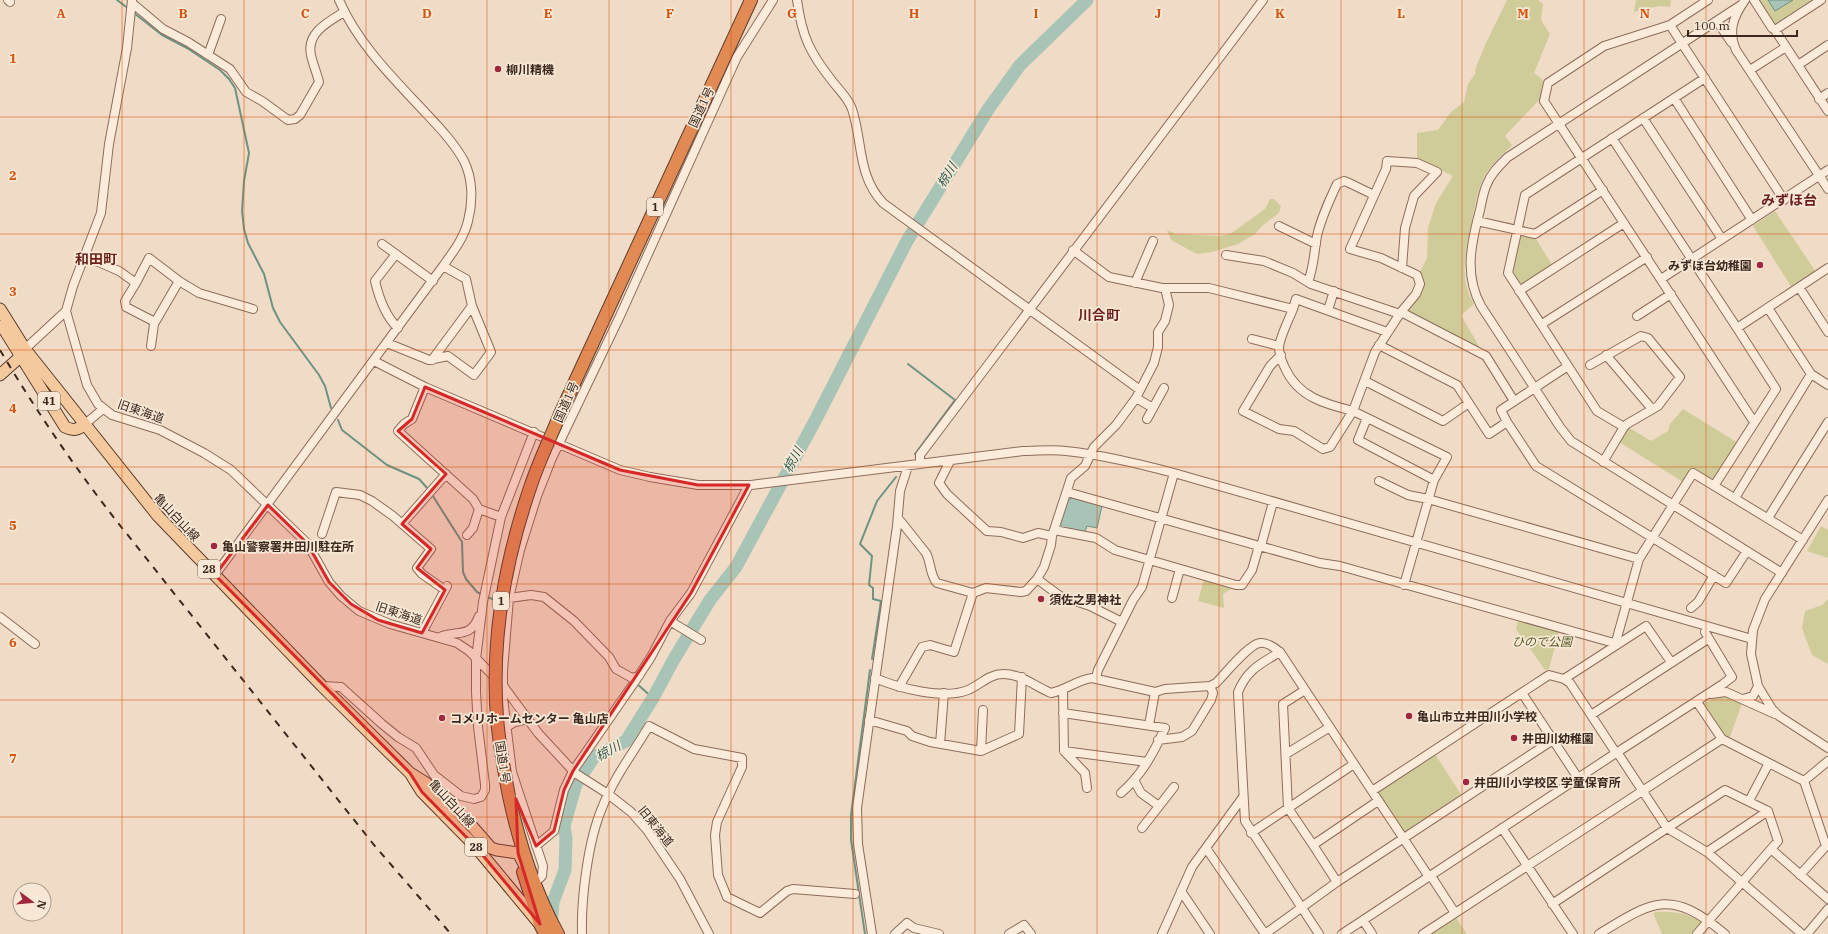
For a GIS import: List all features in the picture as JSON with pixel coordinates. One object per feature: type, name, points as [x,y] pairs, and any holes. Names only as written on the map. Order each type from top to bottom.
[{"type":"highway","name":"国道1号","points":[[542,929],[518,853],[516,831],[497,718],[497,658],[502,597],[514,540],[530,487],[560,414],[751,0]]},
{"type":"highway","name":"国道1号","points":[[516,831],[542,901],[558,934]]},
{"type":"main road","name":"亀山白山線","points":[[0,309],[23,353],[85,424],[141,498],[322,686],[410,772],[426,783],[470,825],[491,848],[518,853]]},
{"type":"main road","name":"41","points":[[0,322],[23,353],[65,427],[71,430],[78,429],[85,424]]},
{"type":"main road","points":[[0,375],[23,353]]},
{"type":"main road","name":"亀山白山線","points":[[410,772],[422,792],[480,852],[542,929]]},
{"type":"main road","points":[[518,853],[542,901]]},
{"type":"street","points":[[215,575],[433,281],[463,235],[470,211],[471,189],[464,162],[450,140],[370,51],[344,12],[339,0]]},
{"type":"street","points":[[539,880],[542,876],[543,866],[512,772],[505,728],[503,671],[509,598],[528,521],[552,458],[560,444],[737,57],[773,0]]},
{"type":"street","points":[[797,0],[801,28],[809,48],[852,108],[860,154],[870,188],[883,203],[934,238],[1140,390]]},
{"type":"street","points":[[920,464],[920,455],[1073,250],[1263,0]]},
{"type":"street","points":[[1708,0],[1670,25],[1604,46],[1548,82],[1544,101],[1754,422]]},
{"type":"street","points":[[1754,0],[1798,64],[1828,112]]},
{"type":"street","points":[[1775,30],[1821,0]]},
{"type":"street","points":[[132,3],[163,29],[230,69],[246,92],[262,101],[288,120],[295,119],[308,104],[319,82],[311,55],[310,48],[312,39],[321,27],[344,12]]},
{"type":"street","points":[[23,353],[66,312],[101,213],[109,144],[127,48],[132,3]]},
{"type":"street","points":[[1743,3],[1515,152],[1495,171],[1487,184],[1477,221],[1470,265],[1475,293],[1481,306],[1565,434],[1576,445],[1782,573]]},
{"type":"street","points":[[1736,50],[1731,40],[1732,26],[1743,3]]},
{"type":"street","points":[[208,55],[221,19]]},
{"type":"street","points":[[1717,21],[1828,189]]},
{"type":"street","points":[[1670,25],[1784,200]]},
{"type":"street","points":[[1798,64],[1828,45]]},
{"type":"street","points":[[1750,70],[1786,47]]},
{"type":"street","points":[[1624,427],[1598,411],[1508,273],[1525,195],[1705,78]]},
{"type":"street","points":[[1820,98],[1828,93]]},
{"type":"street","points":[[1674,98],[1752,220]]},
{"type":"street","points":[[1643,118],[1722,239]]},
{"type":"street","points":[[1612,138],[1776,388],[1714,486]]},
{"type":"street","points":[[1281,355],[1270,366],[1243,411],[1279,429],[1294,431],[1323,449],[1330,447],[1353,411],[1379,345],[1400,313],[1416,294],[1420,284],[1417,275],[1402,268],[1381,258],[1350,249],[1386,169],[1387,161],[1417,163],[1437,172],[1414,196],[1405,228],[1402,268]]},
{"type":"street","points":[[1661,278],[1784,200],[1828,170]]},
{"type":"street","points":[[1308,282],[1313,268],[1321,220],[1337,184],[1344,180],[1374,195]]},
{"type":"street","points":[[1477,221],[1535,234],[1603,190]]},
{"type":"street","points":[[1519,291],[1624,223]]},
{"type":"street","points":[[1279,226],[1316,244]]},
{"type":"street","points":[[1135,283],[1153,241]]},
{"type":"street","points":[[382,244],[433,281]]},
{"type":"street","points":[[1073,250],[1109,277],[1165,288],[1209,288],[1292,309]]},
{"type":"street","points":[[396,254],[375,281],[379,297],[391,322],[398,328]]},
{"type":"street","points":[[1226,255],[1264,261],[1293,273],[1308,282],[1334,292],[1400,313],[1486,356],[1514,401]]},
{"type":"street","points":[[85,256],[119,271],[136,282]]},
{"type":"street","points":[[1542,324],[1647,257]]},
{"type":"street","points":[[155,322],[126,307],[125,301],[149,258],[199,294],[253,309]]},
{"type":"street","points":[[387,343],[432,360],[448,356],[474,375],[491,352],[472,306],[466,279],[443,266]]},
{"type":"street","points":[[1737,328],[1828,268]]},
{"type":"street","points":[[151,346],[155,322],[179,281]]},
{"type":"street","points":[[1799,287],[1828,332]]},
{"type":"street","points":[[898,518],[926,553],[935,582],[973,593],[986,588],[1021,592],[1033,585],[1052,545],[1053,533],[1071,478],[1085,466],[1094,447],[1116,425],[1136,398],[1154,364],[1158,347],[1158,332],[1168,312],[1168,300],[1165,288]]},
{"type":"street","points":[[1328,310],[1334,292]]},
{"type":"street","points":[[1637,316],[1671,294]]},
{"type":"street","points":[[1387,332],[1296,299],[1279,346],[1288,375],[1308,396],[1321,403],[1353,411],[1447,457],[1434,480],[1404,584]]},
{"type":"street","points":[[432,360],[472,306]]},
{"type":"street","points":[[1768,308],[1811,374],[1828,385]]},
{"type":"street","name":"旧東海道","points":[[66,312],[87,385],[92,395],[103,409],[112,415],[160,430],[204,453],[231,470],[307,542],[329,582],[351,604],[378,620],[457,643],[476,659],[504,687],[538,733],[574,772],[607,793],[631,812],[647,830],[680,879],[709,934]]},
{"type":"street","points":[[1590,365],[1641,336],[1648,338],[1680,377],[1658,406],[1624,427],[1603,462]]},
{"type":"street","points":[[1252,338],[1279,346]]},
{"type":"street","points":[[1379,345],[1457,385],[1489,434],[1507,422]]},
{"type":"street","points":[[1606,355],[1652,409]]},
{"type":"street","points":[[374,361],[425,387],[534,432],[620,470],[650,477],[698,485],[750,485],[1023,451],[1064,450],[1127,461],[1174,473],[1752,639]]},
{"type":"street","points":[[1568,366],[1501,410],[1507,422],[1536,466],[1726,583],[1747,551]]},
{"type":"street","points":[[1735,498],[1811,374]]},
{"type":"street","points":[[1365,381],[1443,421],[1469,403]]},
{"type":"street","points":[[425,387],[412,419],[404,424],[398,431],[473,499],[479,509],[501,516]]},
{"type":"street","points":[[1147,419],[1164,388]]},
{"type":"street","points":[[1136,398],[1153,408]]},
{"type":"street","points":[[85,424],[103,409]]},
{"type":"street","points":[[1367,418],[1358,440],[1434,480]]},
{"type":"street","points":[[1768,518],[1828,422]]},
{"type":"street","points":[[439,637],[462,634],[472,628],[478,619],[501,516],[534,432]]},
{"type":"street","points":[[950,461],[939,483],[947,494],[987,531],[1001,532],[1023,538],[1038,533],[1053,533],[1096,538],[1114,550],[1236,585],[1242,585],[1252,570],[1273,502]]},
{"type":"street","points":[[872,934],[858,844],[856,816],[898,518],[900,491],[908,466]]},
{"type":"street","points":[[1096,678],[1122,622],[1142,587],[1174,473]]},
{"type":"street","points":[[1615,644],[1639,559],[1693,473],[1803,540]]},
{"type":"street","points":[[402,524],[446,474]]},
{"type":"street","points":[[1379,481],[1408,495],[1428,499],[1639,559]]},
{"type":"street","points":[[536,846],[554,831],[564,790],[574,772],[637,678],[671,621],[690,593],[750,485]]},
{"type":"street","points":[[322,534],[336,492],[360,495],[382,508],[431,549],[417,568],[422,574],[446,588],[422,633]]},
{"type":"street","points":[[1067,492],[1320,563],[1340,566],[1615,644]]},
{"type":"street","points":[[1780,716],[1767,702],[1758,686],[1752,659],[1753,630],[1761,609],[1828,500]]},
{"type":"street","points":[[467,535],[473,528],[479,509]]},
{"type":"street","points":[[1172,598],[1180,569]]},
{"type":"street","points":[[1691,608],[1698,602],[1714,575]]},
{"type":"street","points":[[1037,579],[1060,596],[1090,606],[1122,622]]},
{"type":"street","points":[[899,687],[922,647],[930,646],[954,652],[973,593]]},
{"type":"street","points":[[509,598],[532,596],[544,598],[574,621],[609,657],[618,670],[632,678],[637,678]]},
{"type":"street","points":[[322,686],[340,686],[382,724],[398,737],[416,748],[430,771],[441,781],[461,796],[478,799],[483,794],[485,784],[478,727],[476,659],[483,601]]},
{"type":"street","points":[[0,617],[35,644]]},
{"type":"street","points":[[671,621],[701,640]]},
{"type":"street","points":[[1564,679],[1615,644],[1646,626],[1670,662]]},
{"type":"street","points":[[1342,934],[1617,752],[1697,702],[1732,676],[1707,635],[1670,662],[1591,715]]},
{"type":"street","points":[[875,678],[908,690],[956,694],[969,690],[997,674],[1022,677],[1051,693],[1063,690],[1084,679],[1096,678],[1154,692],[1165,689],[1210,686],[1216,683],[1254,646],[1260,643],[1267,644],[1280,652],[1378,801],[1455,913]]},
{"type":"street","points":[[1280,652],[1251,670],[1238,692],[1245,821],[1251,833],[1319,934]]},
{"type":"street","points":[[1372,791],[1549,675],[1564,679],[1570,683],[1667,828],[1707,852],[1802,934]]},
{"type":"street","points":[[869,720],[907,731],[912,736],[940,744],[981,752],[1019,734],[1022,677]]},
{"type":"street","points":[[1158,740],[1182,737],[1192,731],[1211,700],[1212,693],[1210,686]]},
{"type":"street","points":[[1743,699],[1753,696],[1758,686]]},
{"type":"street","points":[[1063,690],[1064,750],[1085,773],[1087,788]]},
{"type":"street","points":[[1305,690],[1283,704],[1288,808],[1337,882]]},
{"type":"street","points":[[1149,725],[1154,692]]},
{"type":"street","points":[[1706,695],[1716,692],[1726,692],[1743,699],[1780,716],[1814,737],[1828,748]]},
{"type":"street","points":[[940,744],[944,693]]},
{"type":"street","points":[[1522,693],[1578,778]]},
{"type":"street","points":[[1697,702],[1722,739],[1804,780],[1826,846],[1800,875]]},
{"type":"street","points":[[981,752],[983,710]]},
{"type":"street","points":[[1063,713],[1165,728],[1148,762],[1134,780],[1120,793]]},
{"type":"street","points":[[505,728],[513,723],[527,719]]},
{"type":"street","points":[[582,934],[583,904],[593,837],[601,809],[607,793],[649,726],[694,749],[739,756],[742,758],[742,767],[717,822],[715,835],[718,875],[727,897],[760,913],[787,891],[793,889],[855,894]]},
{"type":"street","points":[[1286,754],[1330,727]]},
{"type":"street","points":[[1423,934],[1722,739]]},
{"type":"street","points":[[1206,848],[1265,934],[1337,882],[1553,740]]},
{"type":"street","points":[[1064,750],[1148,762]]},
{"type":"street","points":[[1804,780],[1828,760]]},
{"type":"street","points":[[1748,801],[1769,763]]},
{"type":"street","points":[[1251,833],[1354,764]]},
{"type":"street","points":[[1134,780],[1141,793],[1159,806]]},
{"type":"street","points":[[1142,828],[1174,787]]},
{"type":"street","points":[[1552,904],[1725,790],[1768,811],[1778,841],[1697,934]]},
{"type":"street","points":[[1162,934],[1192,867],[1243,797]]},
{"type":"street","points":[[1313,845],[1378,801]]},
{"type":"street","points":[[1707,852],[1768,811]]},
{"type":"street","points":[[1502,828],[1573,934]]},
{"type":"street","points":[[1771,849],[1828,899]]},
{"type":"street","points":[[1181,891],[1210,934]]},
{"type":"street","points":[[1600,934],[1634,912],[1656,905],[1682,906],[1708,920],[1725,934]]},
{"type":"street","points":[[1807,934],[1828,909]]},
{"type":"street","points":[[1363,920],[1372,934]]},
{"type":"street","points":[[895,934],[907,923],[914,928],[939,934]]},
{"type":"street","points":[[1009,934],[1024,925],[1031,934]]},
{"type":"highlighted area","points":[[425,387],[620,470],[698,485],[749,485],[691,593],[573,771],[564,790],[554,831],[536,846],[516,799],[518,853],[540,924],[475,846],[422,792],[410,773],[215,575],[268,505],[307,543],[329,582],[351,604],[378,620],[422,633],[445,590],[417,568],[431,549],[402,524],[446,474],[398,431],[412,419]]},
{"type":"green space","points":[[1507,0],[1538,0],[1543,4],[1541,20],[1550,34],[1534,73],[1543,80],[1540,99],[1505,136],[1512,145],[1491,166],[1480,186],[1476,200],[1465,263],[1466,284],[1474,304],[1461,315],[1480,348],[1409,313],[1407,310],[1419,296],[1424,283],[1420,272],[1427,258],[1428,228],[1436,203],[1453,176],[1417,159],[1417,133],[1438,130],[1451,112],[1464,102],[1468,84],[1475,74],[1476,67],[1486,43]]},
{"type":"green space","points":[[1636,0],[1671,0],[1670,7],[1659,6],[1634,12]]},
{"type":"green space","points":[[1757,0],[1814,0],[1774,26]]},
{"type":"green space","points":[[1270,199],[1274,199],[1281,206],[1279,213],[1263,225],[1255,234],[1238,244],[1212,252],[1197,254],[1171,240],[1167,230],[1176,234],[1219,236],[1230,234],[1265,209]]},
{"type":"green space","points":[[1775,211],[1816,272],[1792,288],[1753,226]]},
{"type":"green space","points":[[1524,233],[1534,236],[1553,266],[1523,284],[1519,283],[1513,270],[1520,237]]},
{"type":"green space","points":[[1683,409],[1738,443],[1715,478],[1710,479],[1692,469],[1683,482],[1619,442],[1628,427],[1651,441],[1668,431],[1670,424]]},
{"type":"green space","points":[[1821,526],[1828,530],[1828,558],[1807,551]]},
{"type":"green space","points":[[1204,579],[1233,588],[1223,594],[1224,608],[1198,601]]},
{"type":"green space","points":[[1828,599],[1828,664],[1812,655],[1802,628],[1805,611],[1822,605]]},
{"type":"green space","name":"ひので公園","points":[[1518,621],[1559,632],[1549,669],[1545,670],[1516,629]]},
{"type":"green space","points":[[1719,696],[1726,696],[1742,703],[1729,740],[1723,738],[1702,704]]},
{"type":"green space","points":[[1435,754],[1462,796],[1406,833],[1403,832],[1378,794],[1379,791]]},
{"type":"green space","points":[[1653,913],[1680,913],[1692,916],[1703,922],[1694,934],[1662,934]]},
{"type":"green space","points":[[1455,916],[1467,934],[1428,934]]},
{"type":"shaded area","points":[[1768,0],[1793,0],[1775,11]]},
{"type":"shaded area","points":[[1072,498],[1102,506],[1097,528],[1087,526],[1085,532],[1063,528],[1060,524],[1068,500]]},
{"type":"waterway","points":[[117,0],[129,9]]},
{"type":"waterway","name":"椋川","points":[[551,927],[553,902],[565,870],[566,838],[564,826],[576,784],[594,757],[626,741],[710,600],[736,567],[816,419],[907,241],[989,108],[1020,65],[1087,0]]},
{"type":"waterway","points":[[134,13],[162,35],[187,48],[220,70],[235,88],[249,153],[244,181],[242,211],[244,229],[248,243],[264,274],[273,308],[280,322],[319,375],[325,386],[331,408]]},
{"type":"waterway","points":[[908,364],[955,400],[915,454]]},
{"type":"waterway","points":[[338,420],[342,430],[387,465],[419,479],[429,490]]},
{"type":"waterway","points":[[872,659],[881,601],[873,599],[873,588],[869,585],[872,556],[860,544],[877,501],[896,477]]},
{"type":"waterway","points":[[431,493],[462,542],[463,572],[466,579],[477,592],[483,595]]},
{"type":"waterway","points":[[487,597],[498,601]]},
{"type":"waterway","points":[[510,602],[529,599]]},
{"type":"waterway","points":[[865,934],[851,840],[851,815],[870,670]]},
{"type":"waterway","points":[[636,683],[653,698]]},
{"type":"railway","points":[[0,350],[55,436],[115,519],[374,845],[451,934]]},
{"type":"place","name":"柳川精機","points":[[498,69]]},
{"type":"place","name":"みずほ台幼稚園","points":[[1760,265]]},
{"type":"place","name":"亀山警察署井田川駐在所","points":[[214,546]]},
{"type":"place","name":"須佐之男神社","points":[[1041,599]]},
{"type":"place","name":"亀山市立井田川小学校","points":[[1409,716]]},
{"type":"place","name":"コメリホームセンター 亀山店","points":[[442,718]]},
{"type":"place","name":"井田川幼稚園","points":[[1514,738]]},
{"type":"place","name":"井田川小学校区 学童保育所","points":[[1466,782]]},
{"type":"district","name":"みずほ台","points":[[1789,200]]},
{"type":"district","name":"和田町","points":[[96,259]]},
{"type":"district","name":"川合町","points":[[1099,315]]}]
